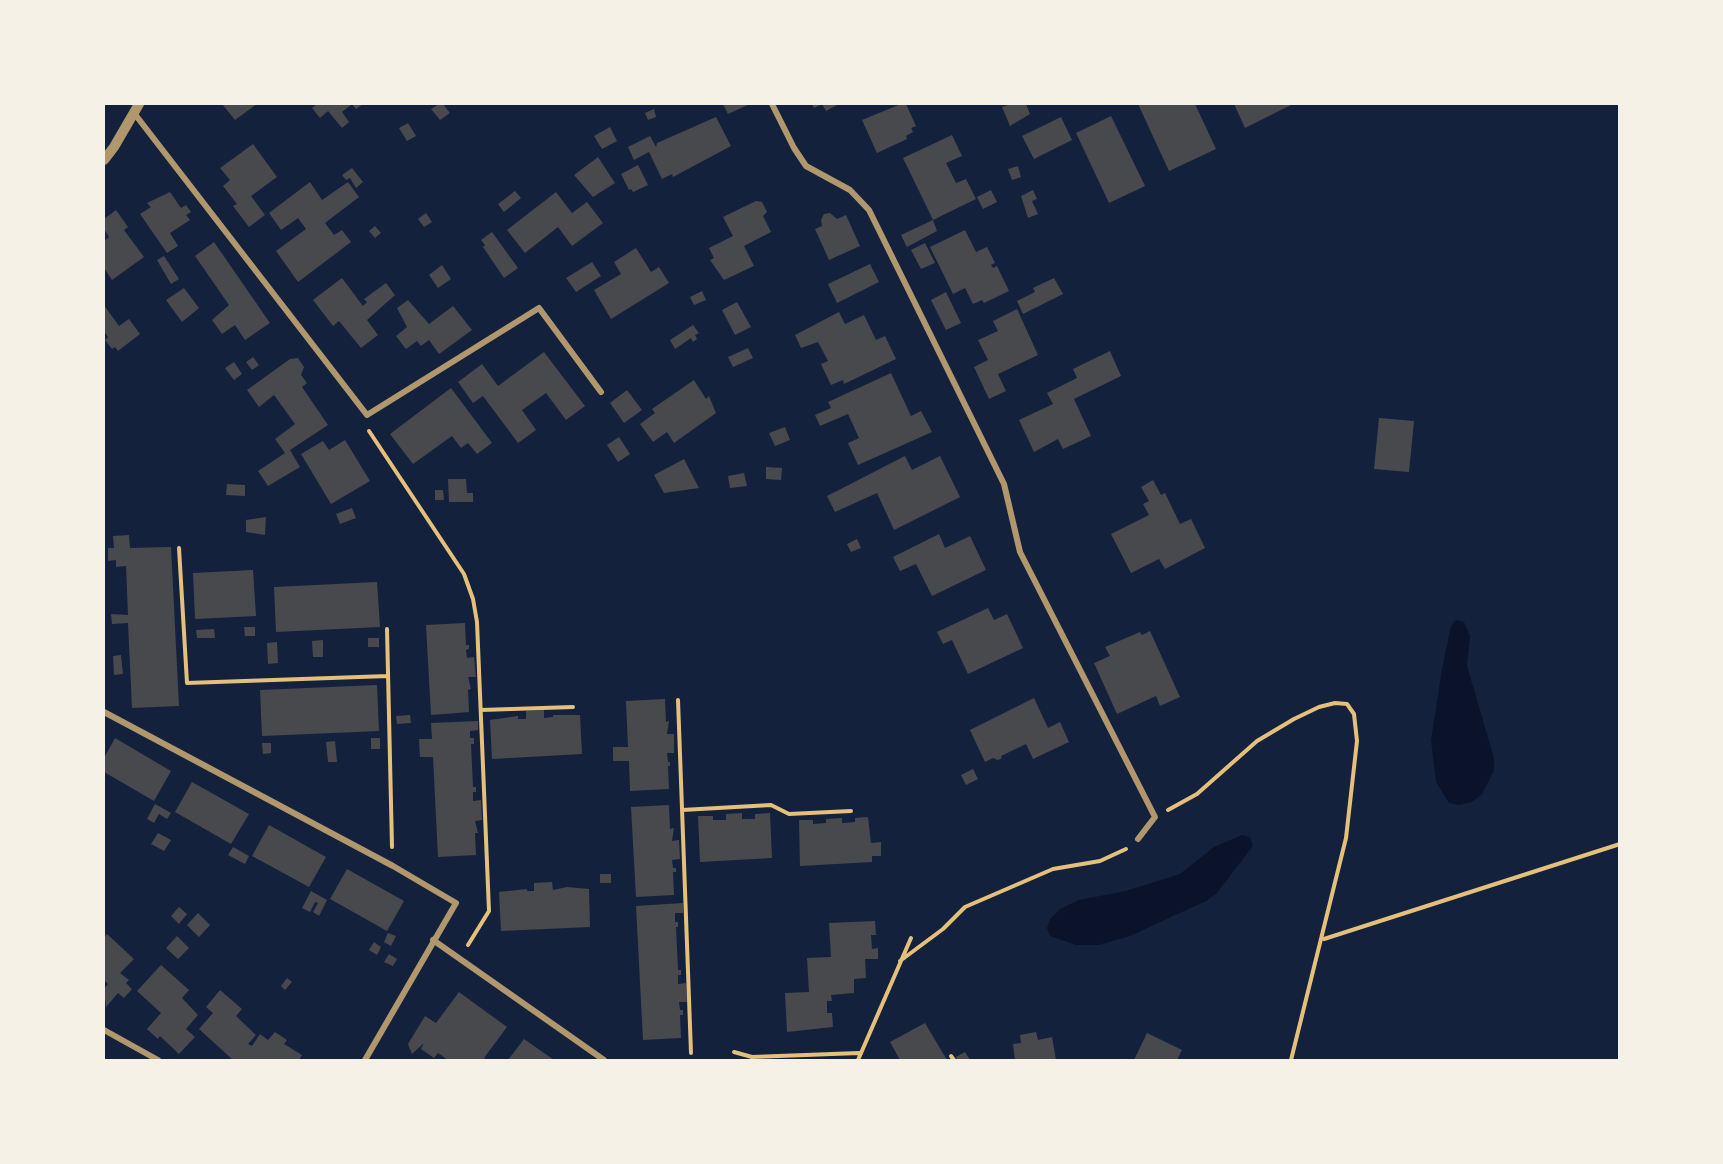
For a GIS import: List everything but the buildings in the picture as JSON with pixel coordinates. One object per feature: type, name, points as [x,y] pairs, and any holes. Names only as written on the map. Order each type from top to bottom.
[{"type":"street","points":[[772,104],[794,148],[807,166],[850,190],[869,210],[1004,484],[1020,552],[1155,817],[1138,839]]},
{"type":"street","points":[[104,160],[136,108],[367,415],[539,309],[601,392]]},
{"type":"street","points":[[104,712],[393,866],[456,903],[365,1060]]},
{"type":"street","points":[[433,940],[604,1060]]},
{"type":"street","points":[[104,1030],[158,1060]]},
{"type":"path","points":[[367,415],[368,429],[464,574],[477,622],[489,911],[459,958]]},
{"type":"path","points":[[178,548],[187,683],[388,676]]},
{"type":"path","points":[[387,629],[393,866]]},
{"type":"path","points":[[678,700],[692,1053]]},
{"type":"path","points":[[1155,817],[1197,794],[1257,741],[1319,707],[1335,703],[1347,704],[1354,714],[1357,741],[1346,838],[1323,940],[1291,1060]]},
{"type":"path","points":[[481,710],[573,707]]},
{"type":"path","points":[[682,810],[771,804],[789,814],[851,811]]},
{"type":"path","points":[[900,961],[943,929],[965,907],[1053,869],[1100,861],[1119,853],[1138,839]]},
{"type":"path","points":[[1323,940],[1620,844]]},
{"type":"path","points":[[858,1060],[859,1053],[911,938]]},
{"type":"path","points":[[734,1052],[752,1057],[859,1053]]},
{"type":"water","points":[[1456,620],[1464,622],[1470,636],[1467,666],[1494,758],[1494,771],[1482,794],[1472,802],[1459,805],[1449,803],[1436,782],[1431,740],[1442,669],[1451,626]]},
{"type":"water","points":[[1242,835],[1250,837],[1253,846],[1216,894],[1206,901],[1130,936],[1099,945],[1076,945],[1050,936],[1047,928],[1050,919],[1060,909],[1079,900],[1126,891],[1180,874],[1214,847]]}]
